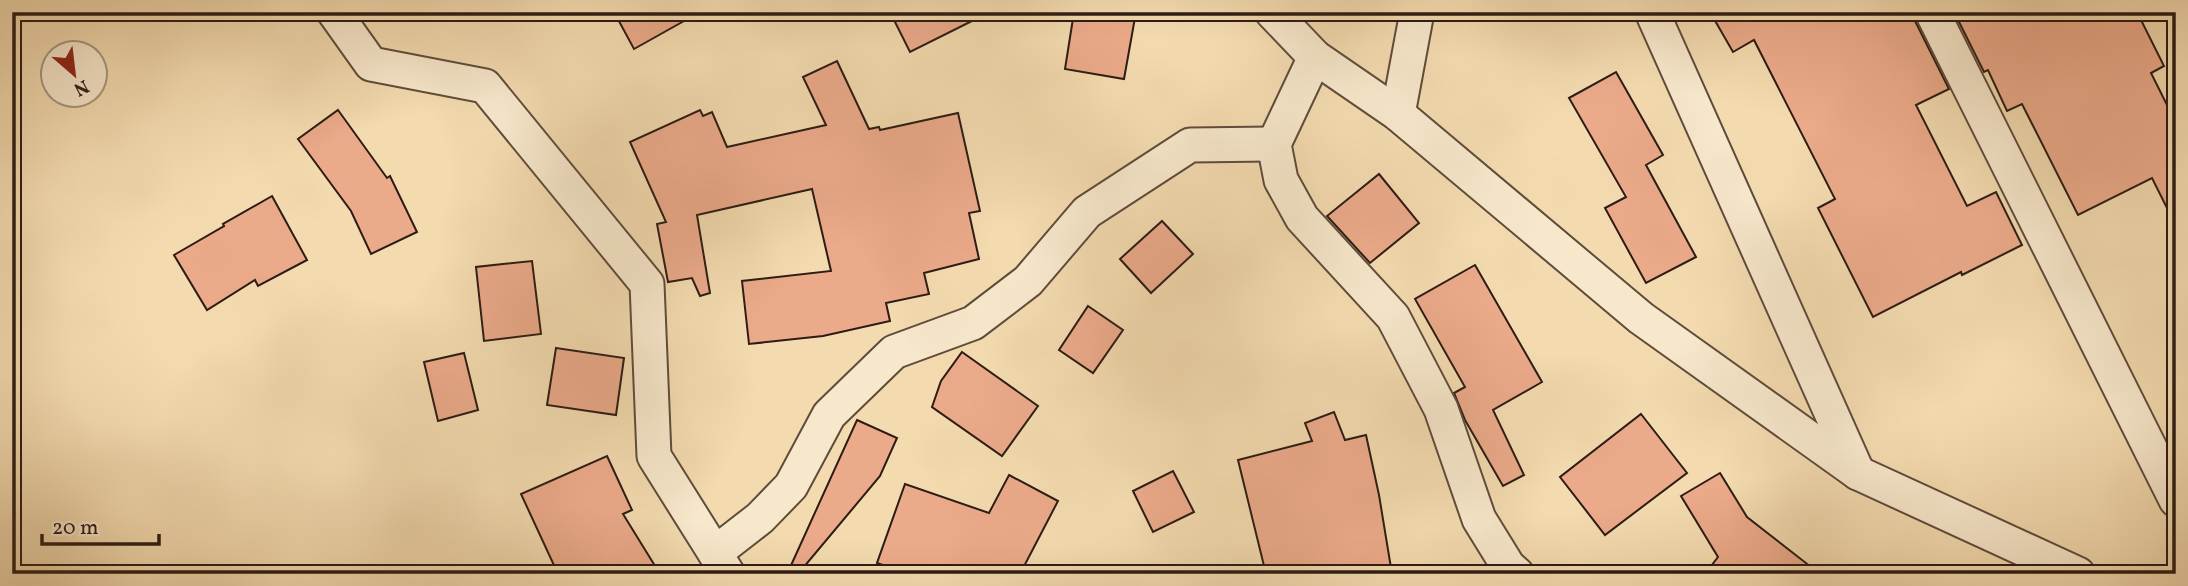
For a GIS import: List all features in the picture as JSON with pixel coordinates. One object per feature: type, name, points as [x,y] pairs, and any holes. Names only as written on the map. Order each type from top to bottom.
[{"type":"street","points":[[334,12],[370,64],[485,86],[647,284],[654,456],[722,564],[791,486],[830,415],[894,352],[973,323],[1028,281],[1087,212],[1190,145],[1274,144]]},
{"type":"street","points":[[1272,12],[1315,57],[1398,114],[1641,318],[1858,473],[2078,574]]},
{"type":"street","points":[[1398,114],[1417,12]]},
{"type":"street","points":[[1652,12],[1858,473]]},
{"type":"street","points":[[1933,12],[2176,500]]},
{"type":"street","points":[[1315,57],[1274,144],[1281,180],[1302,218],[1393,317],[1441,409],[1479,519],[1508,566],[1517,574]]},
{"type":"building","points":[[614,12],[700,12],[634,49]]},
{"type":"building","points":[[890,12],[990,12],[910,52]]},
{"type":"building","points":[[1074,12],[1136,12],[1124,79],[1065,69]]},
{"type":"building","points":[[1710,12],[1913,12],[1949,89],[1916,105],[1967,206],[1996,192],[2022,245],[1962,275],[1961,272],[1873,317],[1818,208],[1835,199],[1754,40],[1733,52]]},
{"type":"building","points":[[1954,12],[2137,12],[2164,66],[2151,73],[2176,123],[2176,226],[2152,178],[2078,215],[2022,104],[2007,111],[1988,70],[1984,72]]},
{"type":"building","points":[[837,61],[869,129],[879,127],[880,130],[958,113],[980,211],[969,213],[979,259],[924,273],[929,294],[886,303],[890,321],[823,336],[749,344],[742,281],[831,271],[812,189],[697,215],[710,293],[700,296],[692,278],[668,282],[657,224],[666,222],[630,142],[700,110],[703,116],[712,112],[727,147],[826,125],[803,77]]},
{"type":"building","points":[[1616,72],[1663,155],[1646,165],[1696,257],[1646,283],[1605,208],[1626,197],[1569,98]]},
{"type":"building","points":[[338,110],[387,178],[390,176],[417,232],[371,254],[351,211],[298,139]]},
{"type":"building","points":[[1379,174],[1419,223],[1370,263],[1327,216]]},
{"type":"building","points":[[272,196],[307,260],[258,286],[255,280],[207,310],[174,255]]},
{"type":"building","points":[[1162,221],[1193,254],[1151,293],[1120,259]]},
{"type":"building","points":[[532,261],[541,334],[484,341],[476,267]]},
{"type":"building","points":[[1475,265],[1542,382],[1493,410],[1524,475],[1503,486],[1465,420],[1454,393],[1465,387],[1415,299]]},
{"type":"building","points":[[1088,306],[1123,330],[1093,373],[1059,350]]},
{"type":"building","points":[[556,348],[624,358],[616,415],[547,405]]},
{"type":"building","points":[[962,352],[1038,406],[1002,456],[932,407],[941,381]]},
{"type":"building","points":[[464,353],[478,410],[438,421],[424,362]]},
{"type":"building","points":[[1334,412],[1345,440],[1366,435],[1392,574],[1266,574],[1238,460],[1312,441],[1305,423]]},
{"type":"building","points":[[1641,414],[1687,473],[1605,535],[1560,477]]},
{"type":"building","points":[[857,420],[897,438],[880,476],[798,574],[791,574],[788,572]]},
{"type":"building","points":[[607,456],[632,510],[623,514],[660,574],[558,574],[521,494]]},
{"type":"building","points":[[1173,471],[1194,512],[1153,532],[1133,491]]},
{"type":"building","points":[[1720,473],[1747,517],[1820,574],[1705,574],[1718,557],[1681,496]]},
{"type":"building","points":[[1009,475],[1058,501],[1020,574],[908,574],[877,563],[905,484],[989,513]]}]
